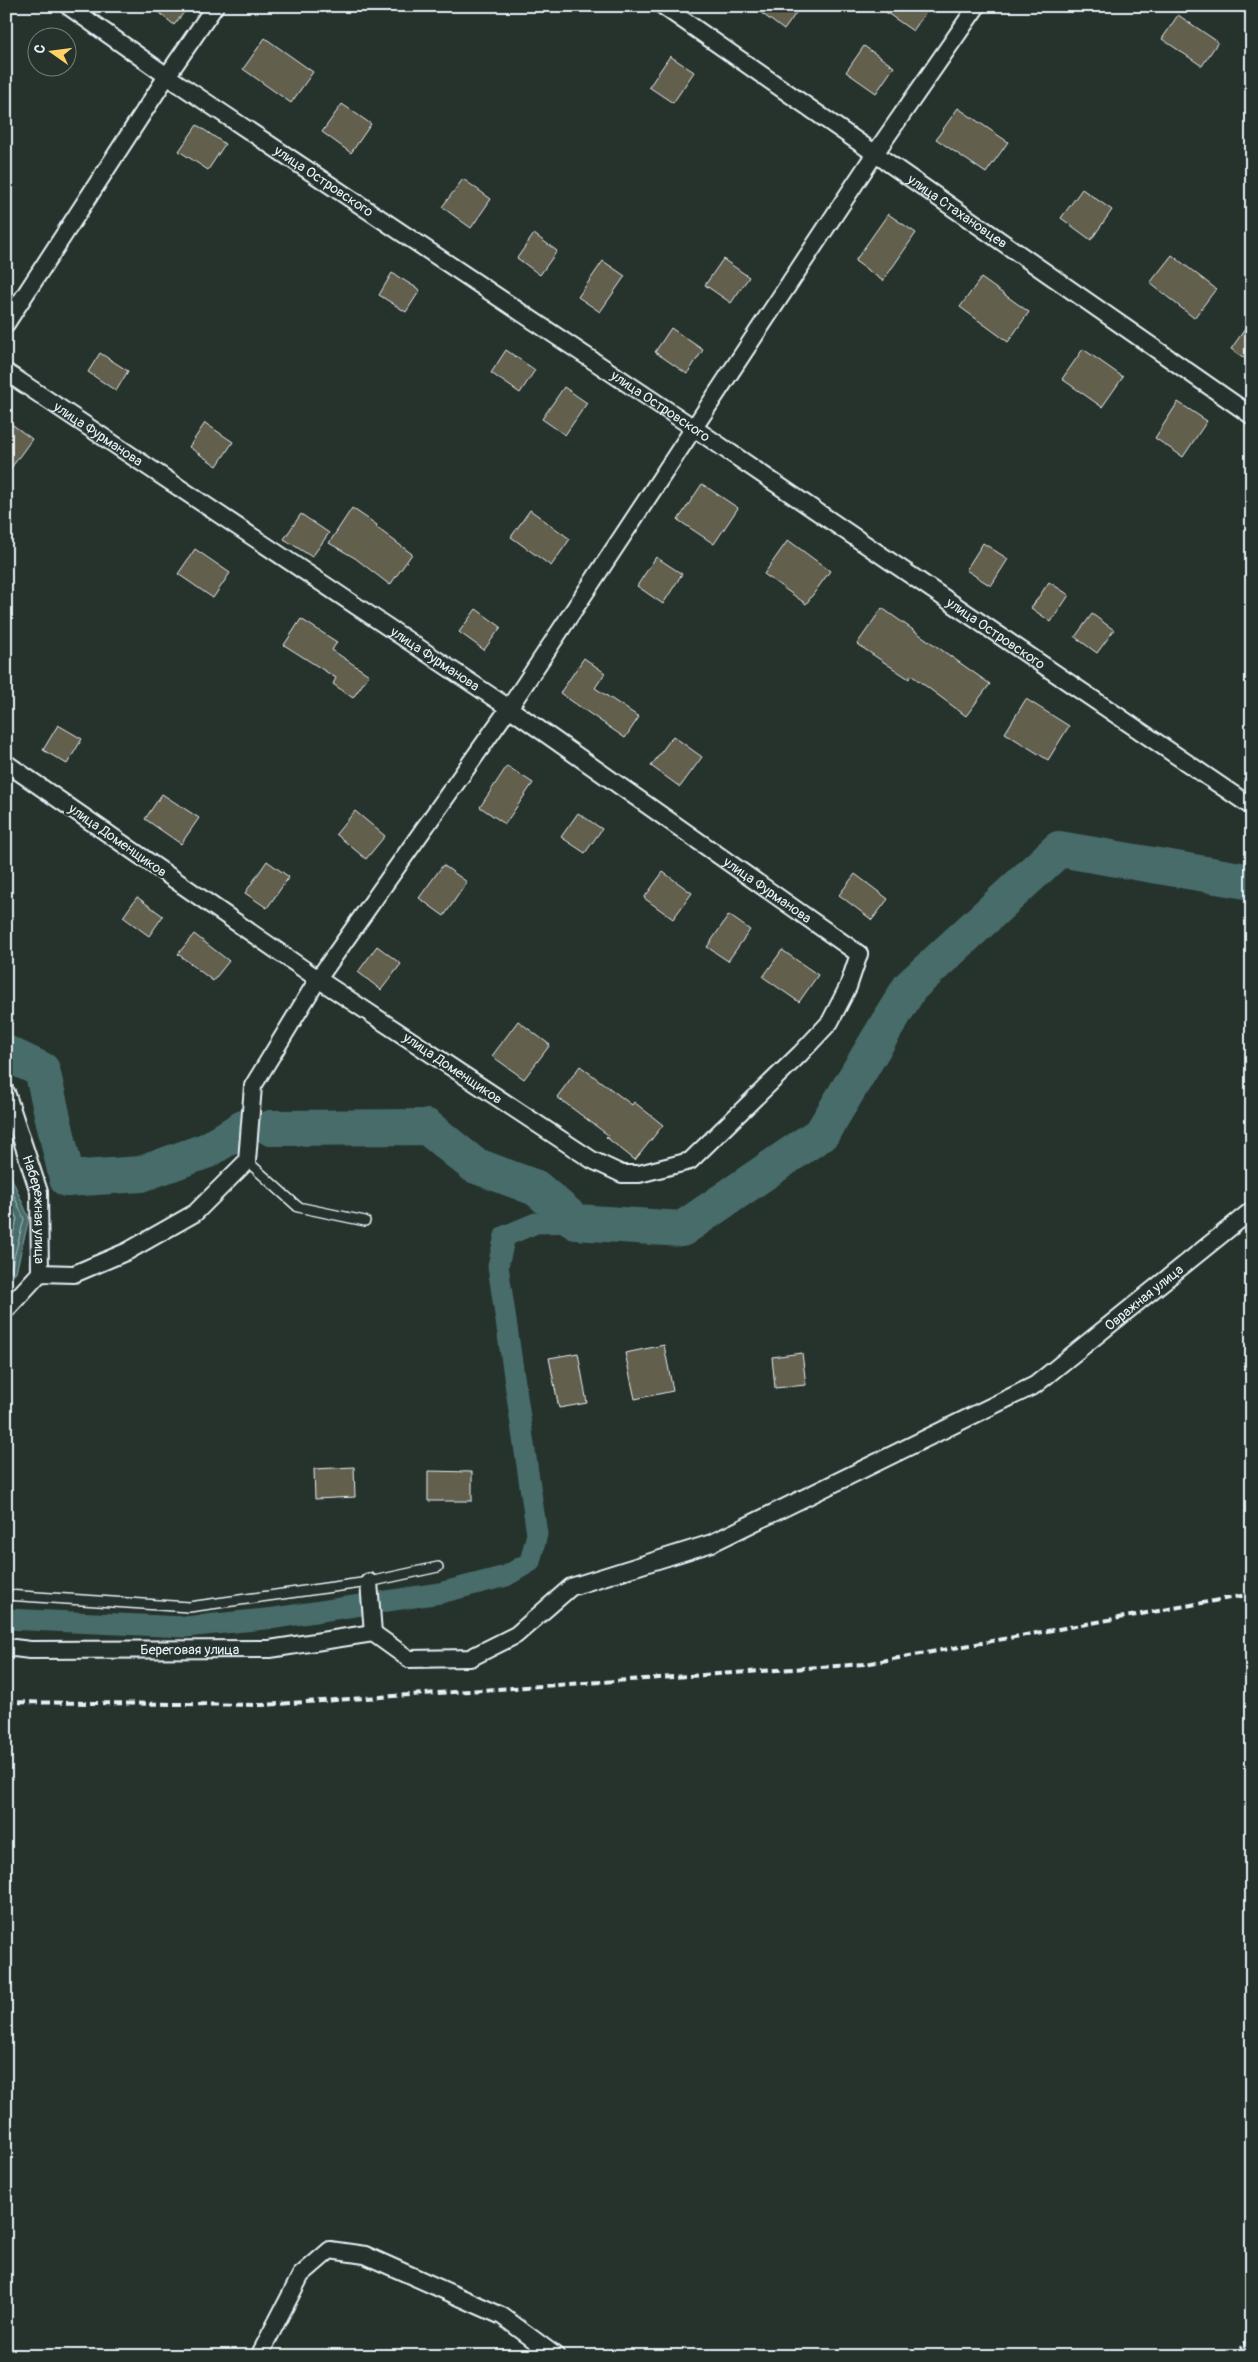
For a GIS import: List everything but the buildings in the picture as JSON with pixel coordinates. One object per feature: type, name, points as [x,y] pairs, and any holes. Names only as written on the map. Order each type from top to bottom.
[{"type":"street","name":"улица Островского","points":[[68,6],[167,76],[694,428],[1252,807]]},
{"type":"street","points":[[6,324],[167,76],[215,6]]},
{"type":"street","name":"улица Стахановцев","points":[[663,6],[876,152],[1252,416]]},
{"type":"street","points":[[6,1310],[40,1273],[74,1274],[128,1252],[195,1213],[248,1161],[253,1086],[318,979],[509,708],[876,152],[977,6]]},
{"type":"street","name":"улица Фурманова","points":[[6,372],[509,708],[859,954]]},
{"type":"street","name":"улица Доменщиков","points":[[6,763],[318,979],[592,1160],[622,1174],[639,1174],[690,1161],[800,1054],[830,1022],[848,988],[859,954]]},
{"type":"street","name":"Набережная улица","points":[[6,1092],[40,1192],[40,1273]]},
{"type":"street","name":"Овражная улица","points":[[373,1633],[408,1659],[470,1658],[516,1635],[571,1587],[712,1543],[1035,1385],[1252,1210]]},
{"type":"street","points":[[369,1582],[373,1633]]},
{"type":"street","name":"Береговая улица","points":[[6,1647],[30,1650],[270,1650],[373,1633]]},
{"type":"street","points":[[259,2356],[301,2275],[330,2250],[365,2255],[502,2316],[556,2356]]},
{"type":"lane","points":[[248,1161],[298,1207],[364,1221]]},
{"type":"lane","points":[[6,1595],[189,1607],[369,1582],[438,1566]]},
{"type":"path","points":[[1235,2356],[1252,2334]]},
{"type":"water","points":[[6,1165],[29,1218],[16,1272],[6,1282]]},
{"type":"waterway","points":[[271,1128],[427,1127],[474,1165],[536,1188],[576,1222],[682,1229],[822,1133],[910,987],[1059,849],[1252,882]]},
{"type":"waterway","points":[[6,1053],[42,1070],[67,1179],[141,1174],[208,1150],[243,1128]]},
{"type":"waterway","points":[[6,1619],[185,1627],[275,1618],[440,1593],[506,1576],[530,1562],[537,1534],[498,1266],[505,1236],[536,1223],[576,1222]]},
{"type":"railway","points":[[6,1702],[262,1705],[865,1664],[1252,1594]]}]
